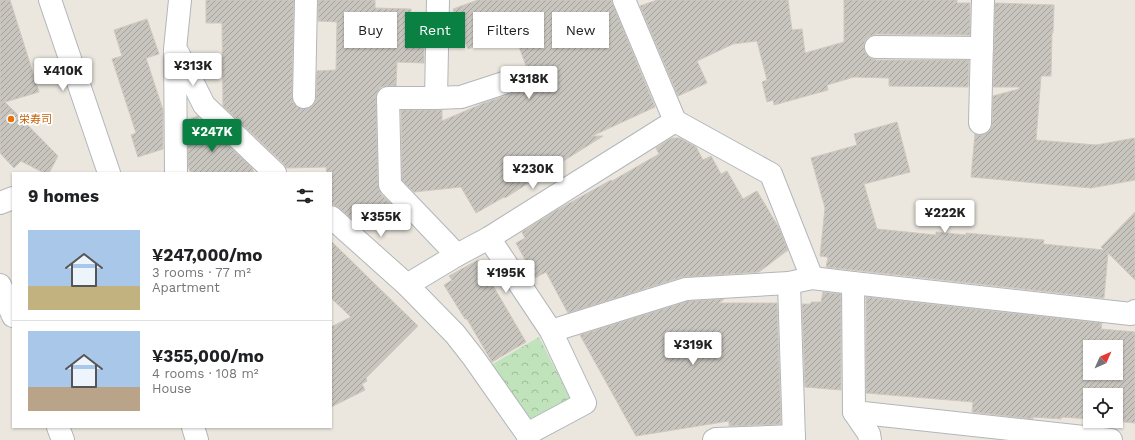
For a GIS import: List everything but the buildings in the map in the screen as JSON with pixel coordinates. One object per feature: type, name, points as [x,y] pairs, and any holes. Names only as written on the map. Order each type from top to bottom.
[{"type":"street","points":[[50,0],[109,172]]},
{"type":"street","points":[[176,172],[175,49],[180,0]]},
{"type":"street","points":[[304,97],[306,0]]},
{"type":"street","points":[[436,98],[438,0]]},
{"type":"street","points":[[624,0],[675,121],[771,174],[812,278]]},
{"type":"street","points":[[980,123],[983,0]]},
{"type":"street","points":[[876,47],[982,48]]},
{"type":"street","points":[[175,49],[204,105],[274,172]]},
{"type":"street","points":[[457,255],[390,185],[388,98],[461,98],[507,82]]},
{"type":"street","points":[[407,285],[489,238],[675,121]]},
{"type":"street","points":[[0,203],[12,198]]},
{"type":"street","points":[[332,218],[407,285],[455,334],[473,357],[528,437],[585,403],[551,331],[489,238]]},
{"type":"street","points":[[551,331],[686,289],[789,284],[812,278],[1132,314],[1135,311]]},
{"type":"street","points":[[853,283],[854,412],[869,434],[870,440]]},
{"type":"street","points":[[714,440],[794,438],[789,284]]},
{"type":"street","points":[[0,285],[12,314]]},
{"type":"street","points":[[854,412],[1112,440]]},
{"type":"street","points":[[58,428],[64,440]]},
{"type":"street","points":[[193,428],[197,440]]},
{"type":"green space","points":[[539,337],[570,398],[531,419],[491,365]]},
{"type":"place","name":"栄寿司","points":[[11,119]]}]
